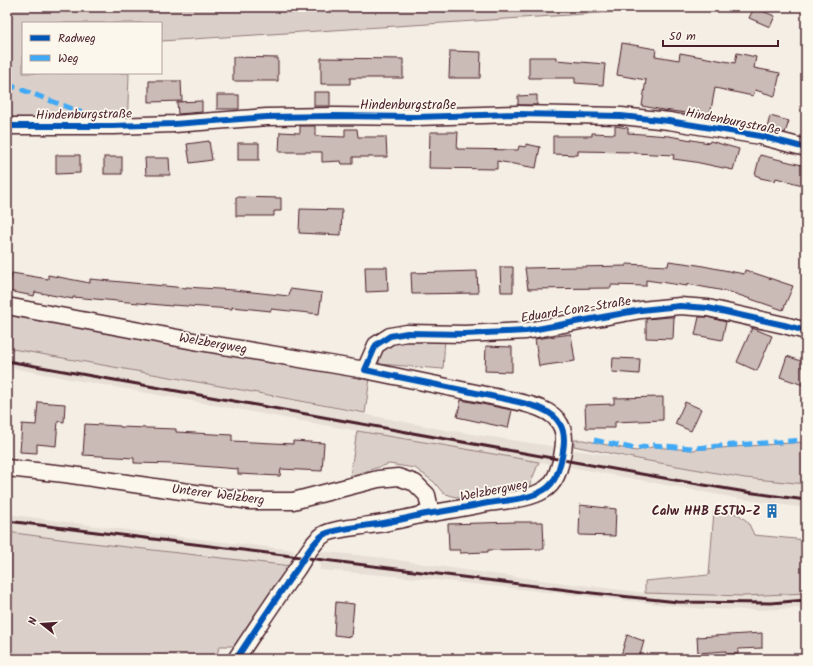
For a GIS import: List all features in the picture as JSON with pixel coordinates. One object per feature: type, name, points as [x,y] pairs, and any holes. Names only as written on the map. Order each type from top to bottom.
[{"type":"street","name":"Hindenburgstraße","points":[[7,126],[113,126],[174,124],[267,117],[326,116],[416,117],[517,114],[621,116],[669,121],[760,136],[806,148]]},
{"type":"street","name":"Welzbergweg","points":[[7,306],[199,342],[365,370],[510,400],[531,405],[548,412],[560,423],[564,438],[564,448],[560,466],[556,478],[552,484],[537,493],[522,498],[336,530],[324,535],[315,543],[294,572],[236,659]]},
{"type":"street","name":"Eduard-Conz-Straße","points":[[365,370],[376,345],[390,336],[407,333],[465,334],[526,331],[641,310],[680,306],[708,308],[806,331]]},
{"type":"street","name":"Unterer Welzberg","points":[[7,468],[65,474],[250,501],[293,501],[378,479],[398,477],[415,484],[426,495],[431,514]]},
{"type":"shaded area","points":[[7,7],[648,7],[647,10],[162,41],[162,22],[22,22],[22,74],[129,74],[127,134],[7,132]]},
{"type":"shaded area","points":[[7,315],[197,350],[370,378],[365,413],[7,348]]},
{"type":"shaded area","points":[[445,338],[443,369],[379,364],[380,353],[393,342]]},
{"type":"shaded area","points":[[7,348],[220,386],[446,430],[557,447],[553,464],[357,431],[7,367]]},
{"type":"shaded area","points":[[357,431],[539,462],[529,487],[462,499],[443,493],[434,482],[415,468],[389,464],[350,476]]},
{"type":"shaded area","points":[[574,440],[583,440],[636,451],[652,447],[692,450],[806,442],[806,484],[745,478],[643,460],[574,446]]},
{"type":"shaded area","points":[[574,450],[643,460],[745,478],[806,484],[806,508],[741,499],[570,467]]},
{"type":"shaded area","points":[[714,511],[738,514],[748,522],[754,535],[806,540],[806,593],[744,596],[645,593],[645,581],[709,575]]},
{"type":"shaded area","points":[[7,514],[172,536],[294,550],[291,566],[75,541],[7,532]]},
{"type":"shaded area","points":[[7,532],[291,566],[235,646],[220,646],[215,659],[7,659]]},
{"type":"shaded area","points":[[319,551],[384,558],[492,574],[645,593],[744,596],[806,593],[806,608],[756,610],[703,609],[418,578],[320,570]]},
{"type":"building","points":[[754,8],[775,16],[770,27],[749,18]]},
{"type":"building","points":[[622,43],[656,49],[655,56],[679,60],[680,53],[735,63],[737,53],[756,57],[754,68],[780,73],[775,96],[755,90],[753,96],[715,88],[710,115],[701,117],[694,116],[694,114],[642,106],[646,80],[617,75]]},
{"type":"building","points":[[450,51],[481,52],[480,78],[449,78]]},
{"type":"building","points":[[233,57],[278,58],[278,81],[233,81]]},
{"type":"building","points":[[529,57],[556,57],[556,60],[605,64],[603,85],[575,83],[575,78],[529,78]]},
{"type":"building","points":[[321,58],[403,59],[403,78],[350,78],[350,84],[321,84]]},
{"type":"building","points":[[149,81],[181,81],[182,101],[149,102]]},
{"type":"building","points":[[314,92],[330,92],[330,106],[314,106]]},
{"type":"building","points":[[217,95],[239,95],[239,109],[217,109]]},
{"type":"building","points":[[537,95],[537,105],[518,105],[518,96]]},
{"type":"building","points":[[202,101],[202,112],[178,114],[177,102]]},
{"type":"building","points":[[770,116],[789,121],[785,133],[767,128]]},
{"type":"building","points":[[300,126],[315,126],[315,136],[345,137],[345,129],[357,129],[358,137],[386,137],[387,157],[353,157],[353,164],[342,164],[341,161],[322,162],[322,152],[279,152],[280,132],[300,133]]},
{"type":"building","points":[[615,126],[628,128],[628,133],[669,136],[709,143],[710,141],[739,149],[733,170],[673,159],[674,155],[634,152],[578,151],[578,155],[553,154],[553,136],[592,136],[592,133],[615,134]]},
{"type":"building","points":[[430,132],[458,132],[457,149],[518,150],[519,146],[526,147],[526,144],[540,147],[536,168],[497,161],[497,169],[429,168]]},
{"type":"building","points":[[209,141],[212,160],[190,163],[187,144]]},
{"type":"building","points":[[238,143],[259,143],[259,160],[238,160]]},
{"type":"building","points":[[56,155],[80,155],[80,173],[56,174]]},
{"type":"building","points":[[760,155],[806,166],[806,186],[776,178],[775,181],[760,178],[755,175]]},
{"type":"building","points":[[104,157],[122,157],[122,174],[104,174]]},
{"type":"building","points":[[145,158],[169,158],[170,175],[146,175]]},
{"type":"building","points":[[236,197],[281,198],[281,211],[274,211],[274,216],[236,216]]},
{"type":"building","points":[[300,209],[342,210],[341,235],[299,233]]},
{"type":"building","points":[[669,261],[744,274],[745,270],[793,286],[783,310],[730,292],[687,284],[687,286],[646,280],[646,286],[611,285],[611,288],[528,289],[525,268],[626,266],[626,264],[668,266]]},
{"type":"building","points":[[365,267],[387,267],[388,291],[366,292]]},
{"type":"building","points":[[500,267],[513,267],[513,292],[501,292]]},
{"type":"building","points":[[477,271],[478,293],[412,294],[411,273]]},
{"type":"building","points":[[12,273],[48,279],[48,275],[90,283],[90,279],[186,288],[234,290],[289,296],[290,289],[322,293],[319,314],[271,309],[271,311],[232,307],[232,309],[172,306],[73,297],[73,299],[35,292],[34,296],[8,291]]},
{"type":"building","points":[[674,317],[673,339],[646,338],[646,319]]},
{"type":"building","points":[[699,317],[707,317],[726,322],[722,340],[695,335]]},
{"type":"building","points":[[752,328],[772,336],[757,371],[737,362]]},
{"type":"building","points":[[571,334],[575,361],[539,366],[535,339]]},
{"type":"building","points":[[486,346],[512,347],[512,372],[485,371]]},
{"type":"building","points":[[787,356],[806,363],[806,386],[780,377]]},
{"type":"building","points":[[613,358],[640,359],[639,374],[612,372]]},
{"type":"building","points":[[663,397],[663,420],[615,422],[615,428],[586,428],[585,405],[614,404],[614,398]]},
{"type":"building","points":[[461,400],[512,410],[508,428],[457,417]]},
{"type":"building","points":[[38,402],[65,404],[64,422],[58,421],[56,446],[37,444],[37,453],[20,452],[22,424],[36,425]]},
{"type":"building","points":[[685,402],[701,409],[691,431],[675,424]]},
{"type":"building","points":[[85,424],[176,429],[176,432],[232,435],[232,441],[293,444],[293,441],[324,443],[322,471],[281,469],[280,476],[238,474],[238,469],[174,464],[134,463],[134,458],[83,455]]},
{"type":"building","points":[[580,505],[616,509],[615,536],[579,535]]},
{"type":"building","points":[[543,522],[544,549],[488,550],[488,552],[460,553],[460,550],[449,550],[448,524]]},
{"type":"building","points":[[336,602],[354,604],[351,637],[334,635]]},
{"type":"building","points":[[762,633],[762,648],[738,649],[738,654],[726,654],[726,651],[698,653],[697,637]]},
{"type":"building","points":[[627,635],[644,641],[639,659],[620,659]]},
{"type":"railway","points":[[7,361],[686,482],[806,500]]},
{"type":"railway","points":[[7,521],[592,593],[678,602],[771,603],[806,600]]},
{"type":"marked path","points":[[443,12],[444,7]]},
{"type":"marked path","points":[[7,84],[83,113]]},
{"type":"marked path","points":[[594,440],[636,449],[652,445],[692,448],[806,440]]},
{"type":"cycle path","points":[[7,126],[113,126],[174,124],[267,117],[416,117],[517,114],[621,116],[669,121],[760,136],[806,148]]},
{"type":"cycle path","points":[[236,659],[308,551],[323,535],[339,530],[385,523],[488,503],[524,498],[544,490],[554,480],[560,466],[564,436],[560,424],[551,414],[531,405],[510,400],[365,370],[376,345],[390,336],[407,333],[465,334],[526,331],[641,310],[680,306],[708,308],[806,331]]},
{"type":"place","name":"Calw HHB ESTW-Z","points":[[772,511]]}]
